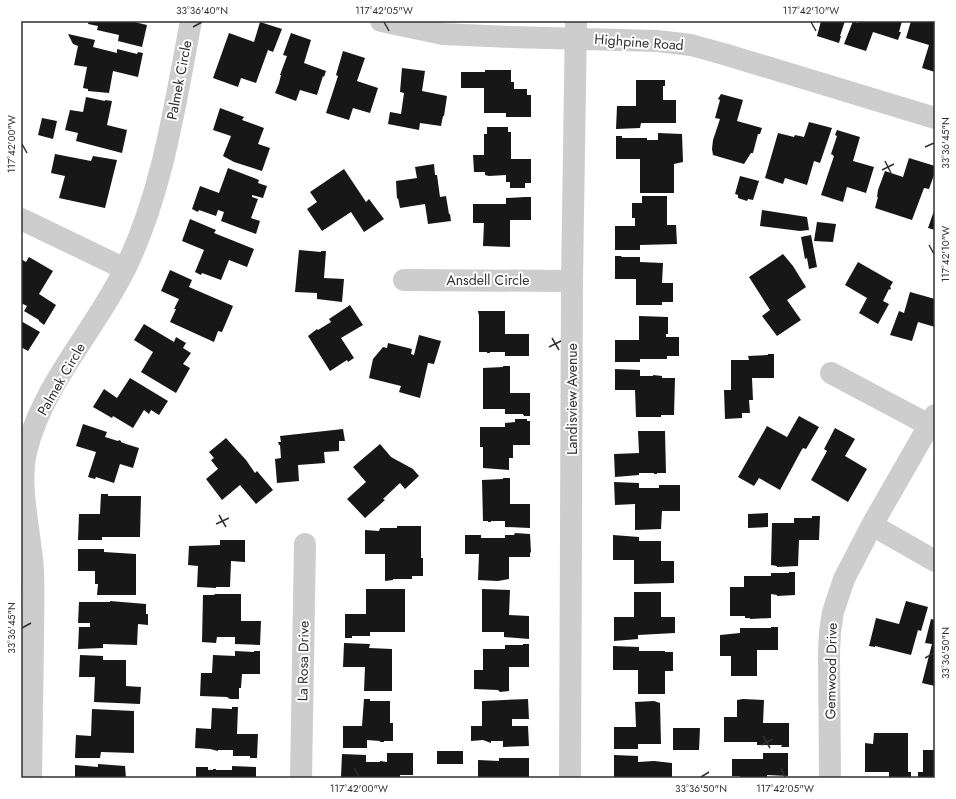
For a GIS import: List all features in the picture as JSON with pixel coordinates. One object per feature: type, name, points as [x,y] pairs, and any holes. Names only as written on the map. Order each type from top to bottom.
[{"type":"street","name":"Palmek Circle","points":[[31,778],[33,572],[24,482],[24,463],[35,423],[52,387],[87,335],[125,269],[140,231],[160,172],[191,21]]},
{"type":"street","name":"Highpine Road","points":[[381,21],[443,34],[511,37],[576,30],[691,45],[935,118]]},
{"type":"street","name":"Landisview Avenue","points":[[570,778],[572,281],[576,30]]},
{"type":"street","points":[[21,219],[125,269]]},
{"type":"street","name":"Ansdell Circle","points":[[404,280],[572,281]]},
{"type":"street","name":"Gemwood Drive","points":[[830,778],[829,652],[833,612],[844,579],[872,525],[932,420],[831,373]]},
{"type":"street","points":[[872,525],[935,561]]},
{"type":"street","name":"La Rosa Drive","points":[[300,778],[305,544]]},
{"type":"building","points":[[89,21],[130,21],[147,25],[142,47],[118,41],[119,35],[97,30],[98,26],[88,24]]},
{"type":"building","points":[[821,21],[845,21],[839,43],[817,36]]},
{"type":"building","points":[[853,21],[858,23],[858,21],[902,21],[899,32],[901,32],[898,40],[873,32],[866,51],[844,44]]},
{"type":"building","points":[[911,21],[935,21],[935,72],[922,68],[929,45],[906,38]]},
{"type":"building","points":[[260,22],[282,29],[273,52],[268,50],[256,83],[241,78],[238,87],[213,78],[229,33],[254,42]]},
{"type":"building","points":[[291,33],[311,40],[304,63],[326,71],[317,95],[300,90],[296,101],[275,93],[287,56],[283,55]]},
{"type":"building","points":[[68,34],[95,40],[93,47],[117,53],[117,49],[137,54],[138,52],[143,53],[138,77],[113,71],[109,93],[88,91],[88,89],[83,88],[87,67],[74,65],[78,46],[73,44]]},
{"type":"building","points":[[343,51],[365,58],[357,81],[378,88],[370,113],[353,108],[349,120],[326,113],[338,76],[336,75]]},
{"type":"building","points":[[402,68],[425,71],[422,91],[447,96],[441,126],[420,123],[419,130],[388,124],[390,112],[401,114],[404,93],[400,92]]},
{"type":"building","points":[[485,70],[511,70],[511,82],[514,82],[514,89],[527,89],[527,95],[531,95],[531,117],[506,117],[506,113],[484,113],[484,88],[461,88],[461,72],[485,72]]},
{"type":"building","points":[[636,80],[665,80],[665,86],[663,86],[663,100],[676,100],[676,123],[641,123],[640,128],[616,129],[617,106],[636,106]]},
{"type":"building","points":[[721,94],[743,100],[737,121],[762,128],[760,134],[758,134],[753,153],[751,153],[744,164],[713,155],[713,140],[720,119],[715,118],[720,100],[718,99]]},
{"type":"building","points":[[86,97],[112,101],[107,125],[127,130],[122,153],[76,141],[78,133],[65,130],[70,110],[83,112]]},
{"type":"building","points":[[220,108],[244,117],[242,120],[264,128],[258,144],[270,148],[262,171],[234,162],[223,156],[231,136],[213,130]]},
{"type":"building","points":[[42,118],[57,121],[53,139],[38,135]]},
{"type":"building","points":[[809,122],[832,128],[820,163],[814,161],[807,185],[785,178],[783,184],[765,178],[778,133],[794,137],[795,135],[804,137]]},
{"type":"building","points":[[487,127],[508,127],[508,132],[511,132],[511,159],[531,159],[531,183],[525,183],[525,188],[510,188],[510,182],[506,182],[506,175],[489,176],[485,175],[485,172],[474,172],[473,155],[484,155],[484,134],[487,134]]},
{"type":"building","points":[[837,130],[860,137],[853,161],[874,167],[866,193],[847,187],[843,202],[821,195],[834,156],[831,154],[837,136],[835,135]]},
{"type":"building","points":[[658,133],[682,134],[683,162],[674,164],[674,193],[640,193],[640,159],[616,159],[616,136],[622,136],[622,138],[647,138],[647,140],[658,140]]},
{"type":"building","points":[[55,154],[91,161],[93,156],[117,160],[105,208],[59,198],[65,176],[51,173]]},
{"type":"building","points":[[909,158],[935,166],[935,172],[929,189],[924,188],[912,220],[875,208],[878,190],[885,171],[903,177]]},
{"type":"building","points":[[434,164],[440,197],[446,196],[451,221],[428,224],[425,204],[400,208],[398,198],[397,199],[396,181],[417,178],[415,167]]},
{"type":"building","points":[[228,168],[259,180],[258,183],[267,186],[263,198],[252,195],[252,197],[258,199],[251,218],[260,221],[256,234],[221,221],[224,212],[218,210],[216,216],[192,209],[200,186],[219,193]]},
{"type":"building","points":[[344,169],[366,202],[369,199],[384,219],[364,232],[351,212],[322,231],[307,209],[317,202],[310,192]]},
{"type":"building","points":[[740,176],[759,181],[753,200],[748,199],[747,201],[738,198],[738,195],[735,194]]},
{"type":"building","points":[[642,196],[667,196],[667,225],[676,225],[677,244],[640,245],[640,250],[615,250],[615,226],[635,226],[635,218],[632,218],[632,203],[642,203]]},
{"type":"building","points":[[531,197],[531,220],[510,220],[510,247],[483,246],[484,223],[473,223],[473,204],[506,204],[506,198]]},
{"type":"building","points":[[935,208],[935,230],[928,228]]},
{"type":"building","points":[[762,210],[807,217],[809,230],[800,231],[760,226]]},
{"type":"building","points":[[190,219],[216,230],[214,233],[254,249],[247,267],[229,260],[221,280],[195,272],[204,250],[182,241]]},
{"type":"building","points":[[817,222],[836,224],[833,242],[814,241]]},
{"type":"building","points":[[811,235],[817,267],[809,269],[807,258],[805,259],[801,237]]},
{"type":"building","points":[[299,250],[326,251],[324,278],[344,279],[342,302],[317,299],[317,293],[295,292]]},
{"type":"building","points":[[783,254],[793,266],[806,287],[787,300],[801,320],[777,336],[762,316],[770,310],[749,277]]},
{"type":"building","points":[[615,256],[640,257],[640,262],[663,263],[662,283],[673,283],[673,302],[662,302],[662,305],[636,305],[636,279],[615,279]]},
{"type":"building","points":[[29,257],[53,271],[39,294],[56,305],[44,325],[39,320],[24,311],[27,306],[21,303],[21,259],[26,262]]},
{"type":"building","points":[[858,262],[893,282],[883,301],[889,304],[878,324],[859,313],[867,298],[845,285]]},
{"type":"building","points":[[170,270],[192,280],[189,287],[233,306],[222,332],[218,331],[214,342],[170,322],[179,299],[161,291]]},
{"type":"building","points":[[910,292],[935,299],[935,327],[918,322],[912,341],[890,335],[899,311],[904,313]]},
{"type":"building","points":[[350,305],[363,325],[341,338],[354,358],[348,362],[347,360],[330,371],[308,336],[317,329],[318,330],[331,322],[329,319]]},
{"type":"building","points":[[478,311],[505,311],[505,334],[529,334],[529,356],[505,356],[505,352],[479,352]]},
{"type":"building","points":[[639,316],[668,317],[668,334],[666,334],[666,337],[679,337],[679,356],[667,356],[667,359],[640,359],[640,362],[615,362],[615,340],[639,340]]},
{"type":"building","points":[[21,321],[40,332],[28,351],[21,347]]},
{"type":"building","points":[[144,324],[174,342],[176,337],[186,343],[183,348],[191,353],[183,364],[190,368],[176,393],[141,372],[153,352],[134,340]]},
{"type":"building","points":[[419,335],[441,341],[434,364],[428,363],[420,398],[399,392],[401,386],[369,378],[373,359],[383,347],[387,348],[388,343],[412,349],[411,354],[414,355]]},
{"type":"building","points":[[774,354],[774,378],[752,378],[753,400],[749,400],[750,413],[742,413],[742,418],[725,419],[724,390],[731,390],[731,360],[749,360],[748,356]]},
{"type":"building","points":[[510,366],[510,393],[530,393],[530,416],[524,416],[523,414],[505,414],[505,409],[483,409],[483,368]]},
{"type":"building","points":[[615,369],[640,370],[640,376],[653,375],[662,376],[662,378],[675,378],[674,415],[661,415],[661,417],[636,417],[635,390],[615,390]]},
{"type":"building","points":[[130,378],[168,401],[159,415],[151,410],[149,414],[144,410],[133,428],[113,416],[112,418],[93,407],[104,389],[117,398]]},
{"type":"building","points":[[799,416],[819,427],[806,449],[803,448],[801,451],[780,490],[759,478],[754,486],[738,477],[767,426],[787,437]]},
{"type":"building","points":[[515,419],[527,419],[527,421],[530,421],[530,445],[513,445],[513,458],[509,458],[509,470],[483,468],[483,447],[480,447],[480,427],[505,427],[505,423],[515,422]]},
{"type":"building","points":[[83,424],[107,432],[105,437],[119,440],[139,448],[133,468],[120,464],[114,483],[96,477],[95,479],[88,477],[96,452],[76,446]]},
{"type":"building","points":[[835,428],[855,439],[845,456],[867,469],[848,502],[811,480],[827,451],[824,449]]},
{"type":"building","points":[[343,429],[345,441],[339,441],[339,451],[324,452],[325,463],[298,465],[299,481],[277,483],[275,459],[281,458],[280,445],[278,442],[281,442],[280,436]]},
{"type":"building","points":[[638,431],[665,431],[666,473],[639,473],[639,475],[615,477],[614,454],[639,453]]},
{"type":"building","points":[[226,438],[246,460],[255,473],[257,471],[273,490],[256,504],[240,485],[222,500],[206,479],[218,469],[211,460],[214,458],[209,452]]},
{"type":"building","points":[[380,444],[391,457],[413,469],[419,476],[405,489],[400,483],[383,499],[385,500],[365,518],[347,499],[366,482],[353,467]]},
{"type":"building","points":[[510,478],[510,504],[530,504],[530,528],[505,527],[505,521],[483,521],[482,480]]},
{"type":"building","points":[[614,482],[639,483],[639,488],[659,488],[659,485],[680,485],[680,511],[662,511],[661,529],[635,530],[635,504],[615,505]]},
{"type":"building","points":[[101,494],[108,494],[108,496],[141,496],[140,537],[102,537],[102,540],[78,540],[79,514],[100,514]]},
{"type":"building","points":[[768,513],[768,527],[748,528],[748,514]]},
{"type":"building","points":[[812,516],[820,516],[819,540],[799,540],[798,566],[777,567],[771,565],[772,523],[794,523],[794,518],[812,518]]},
{"type":"building","points":[[397,526],[421,526],[421,558],[423,558],[423,576],[412,576],[412,579],[393,579],[385,581],[385,554],[365,554],[365,530],[379,531],[380,528],[397,528]]},
{"type":"building","points":[[515,533],[530,534],[530,557],[509,557],[509,579],[498,581],[478,580],[479,554],[465,554],[465,535],[481,535],[481,538],[505,538],[505,535],[514,535]]},
{"type":"building","points":[[613,535],[639,537],[639,541],[661,541],[661,561],[674,561],[674,583],[634,584],[634,560],[613,560]]},
{"type":"building","points":[[220,540],[245,540],[245,562],[231,561],[230,587],[197,587],[198,566],[188,565],[189,546],[220,545]]},
{"type":"building","points":[[78,549],[104,549],[104,552],[136,554],[136,595],[97,595],[98,584],[95,584],[95,571],[78,571]]},
{"type":"building","points":[[795,572],[795,595],[777,596],[771,594],[771,618],[750,619],[745,618],[745,616],[730,616],[730,587],[744,587],[744,576],[771,576],[771,573]]},
{"type":"building","points":[[366,589],[405,589],[405,632],[370,632],[370,636],[352,636],[352,638],[345,638],[345,614],[366,614]]},
{"type":"building","points":[[482,589],[510,590],[509,615],[529,616],[529,639],[504,637],[504,632],[482,632]]},
{"type":"building","points":[[634,592],[661,592],[661,617],[675,617],[675,633],[638,635],[638,639],[614,641],[614,617],[634,617]]},
{"type":"building","points":[[241,594],[241,621],[261,621],[260,645],[235,644],[235,637],[217,637],[216,643],[202,642],[203,595]]},
{"type":"building","points":[[110,601],[146,604],[148,625],[138,624],[137,645],[103,644],[103,648],[78,649],[79,627],[90,627],[90,623],[78,623],[79,602]]},
{"type":"building","points":[[906,601],[928,607],[921,631],[918,630],[911,655],[875,646],[869,646],[876,618],[899,624]]},
{"type":"building","points":[[931,619],[935,620],[935,686],[922,683],[932,644],[925,643]]},
{"type":"building","points":[[778,627],[778,650],[757,650],[757,676],[731,676],[731,656],[720,656],[720,635],[740,633],[740,628]]},
{"type":"building","points":[[344,643],[370,644],[369,648],[392,649],[392,691],[364,691],[365,667],[343,667]]},
{"type":"building","points":[[529,644],[529,667],[509,667],[509,691],[500,692],[498,690],[474,689],[474,670],[483,670],[483,649],[505,649],[505,645]]},
{"type":"building","points":[[613,646],[639,647],[639,651],[673,652],[673,671],[665,671],[665,694],[638,694],[638,670],[613,670]]},
{"type":"building","points":[[235,651],[260,651],[260,674],[242,674],[241,688],[239,688],[239,699],[200,696],[201,673],[212,673],[213,655],[235,656]]},
{"type":"building","points":[[80,655],[103,656],[103,660],[126,660],[126,686],[141,687],[140,704],[94,702],[95,677],[79,677]]},
{"type":"building","points":[[364,699],[370,699],[370,701],[390,701],[390,723],[393,723],[393,741],[380,742],[367,740],[367,748],[343,748],[343,726],[362,726]]},
{"type":"building","points":[[528,699],[529,719],[512,719],[512,726],[528,726],[529,746],[503,747],[503,741],[491,741],[491,743],[483,740],[471,741],[471,726],[482,726],[482,701]]},
{"type":"building","points":[[737,700],[764,700],[763,723],[789,723],[789,747],[781,747],[782,745],[757,745],[757,742],[724,742],[724,717],[737,717]]},
{"type":"building","points":[[654,701],[660,703],[661,744],[638,744],[638,749],[614,749],[614,727],[636,727],[635,702]]},
{"type":"building","points":[[232,707],[238,707],[237,734],[258,734],[257,758],[250,758],[250,756],[233,756],[233,750],[218,751],[195,748],[196,728],[211,729],[212,708],[232,709]]},
{"type":"building","points":[[92,709],[134,711],[134,753],[101,752],[100,758],[75,758],[76,735],[91,736]]},
{"type":"building","points":[[673,728],[700,728],[699,750],[673,750]]},
{"type":"building","points":[[874,733],[908,733],[908,772],[911,772],[911,778],[889,778],[889,772],[865,772],[865,743],[873,744]]},
{"type":"building","points":[[923,750],[935,750],[935,778],[918,778],[918,772],[923,772]]},
{"type":"building","points":[[437,751],[463,751],[463,764],[437,764]]},
{"type":"building","points":[[387,753],[413,753],[413,775],[400,775],[400,778],[341,777],[342,754],[366,755],[366,762],[387,762]]},
{"type":"building","points":[[763,753],[788,753],[788,776],[767,775],[767,778],[740,778],[740,776],[732,776],[732,759],[763,759]]},
{"type":"building","points":[[614,755],[638,756],[638,762],[654,761],[672,763],[672,778],[614,778]]},
{"type":"building","points":[[499,758],[529,758],[529,778],[478,778],[478,760],[499,761]]},
{"type":"building","points":[[98,764],[125,766],[126,778],[75,778],[75,765],[98,767]]},
{"type":"building","points":[[232,766],[256,767],[256,778],[196,778],[196,767],[208,767],[208,770],[232,770]]}]
